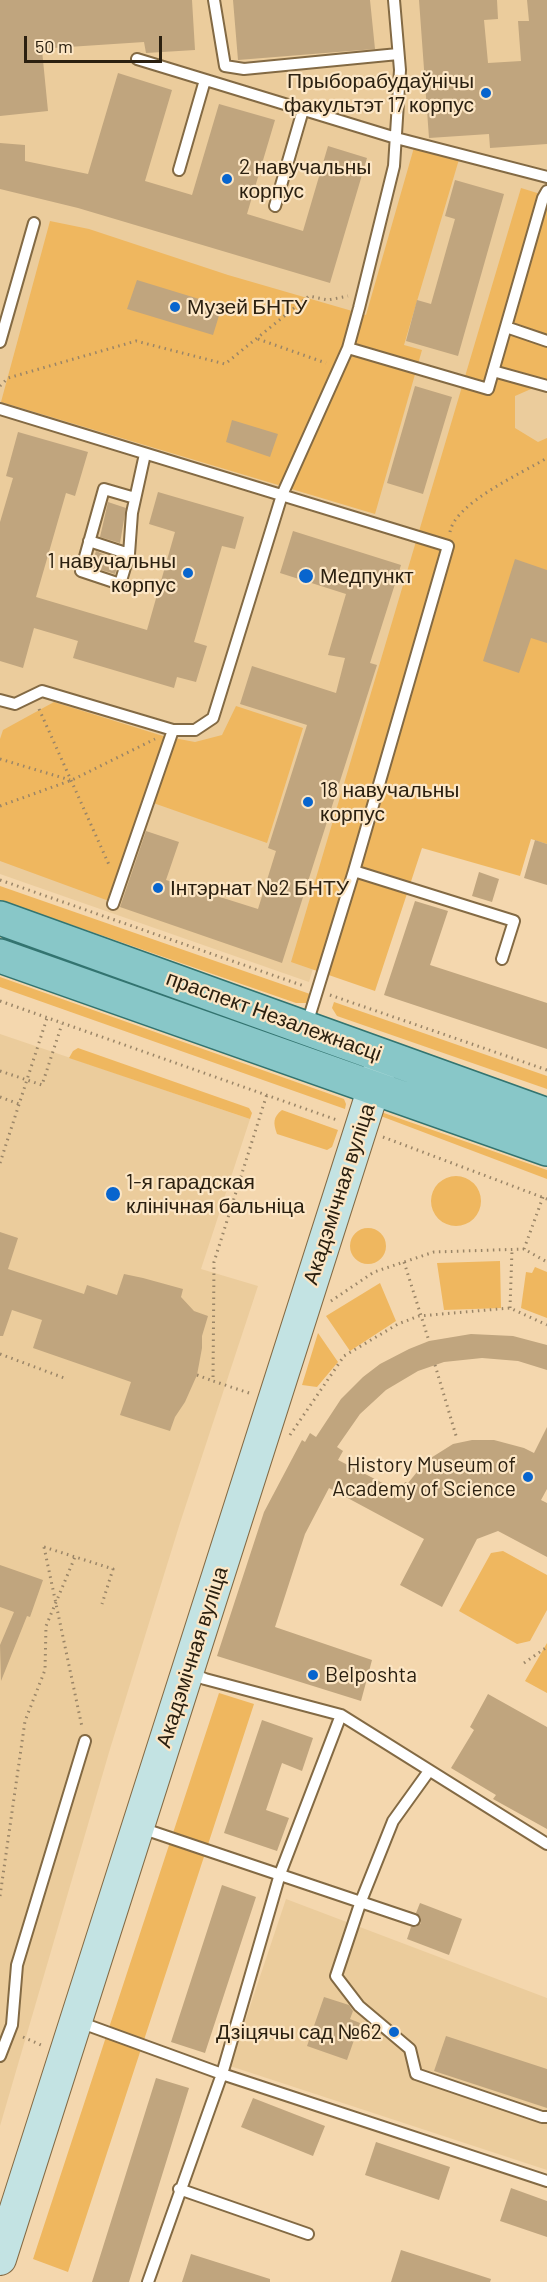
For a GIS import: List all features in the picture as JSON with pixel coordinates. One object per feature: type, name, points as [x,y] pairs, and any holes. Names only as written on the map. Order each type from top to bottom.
[{"type":"main road","name":"праспект Незалежнасці","points":[[0,918],[547,1114]]},
{"type":"main road","name":"праспект Незалежнасці","points":[[0,956],[547,1149]]},
{"type":"street","name":"Акадэмічная вуліца","points":[[0,2259],[384,1056]]},
{"type":"lane","points":[[213,0],[225,66],[244,69],[398,54]]},
{"type":"lane","points":[[0,700],[15,704],[42,691],[173,730],[195,730],[213,718],[282,495],[348,348],[363,293],[394,165],[400,70],[394,0]]},
{"type":"lane","points":[[137,59],[396,138],[547,177]]},
{"type":"lane","points":[[179,170],[205,80]]},
{"type":"lane","points":[[275,206],[303,110]]},
{"type":"lane","points":[[348,348],[488,389],[543,198],[547,191]]},
{"type":"lane","points":[[0,342],[34,223]]},
{"type":"lane","points":[[506,327],[547,341]]},
{"type":"lane","points":[[493,371],[547,386]]},
{"type":"lane","points":[[0,409],[448,546],[354,871],[306,1027]]},
{"type":"lane","points":[[135,498],[104,489],[81,572],[120,584],[129,554],[135,498],[145,454]]},
{"type":"lane","points":[[89,541],[129,554]]},
{"type":"lane","points":[[113,904],[173,730]]},
{"type":"lane","points":[[354,871],[514,921],[502,959]]},
{"type":"lane","points":[[187,1672],[341,1715],[547,1844]]},
{"type":"lane","points":[[148,2282],[179,2189],[222,2074],[280,1874],[341,1715]]},
{"type":"lane","points":[[0,2056],[12,2025],[17,1965],[85,1741]]},
{"type":"lane","points":[[429,1771],[393,1821],[361,1901],[336,1976],[359,2006],[410,2049],[416,2074],[547,2117]]},
{"type":"lane","points":[[138,1827],[414,1920]]},
{"type":"lane","points":[[76,2021],[222,2074],[547,2181]]},
{"type":"lane","points":[[179,2189],[309,2234]]},
{"type":"path","points":[[0,386],[8,378],[136,341],[225,364],[309,296],[328,300],[363,293]]},
{"type":"path","points":[[258,339],[339,368]]},
{"type":"path","points":[[448,546],[452,524],[467,505],[547,458]]},
{"type":"path","points":[[33,696],[109,865],[113,904]]},
{"type":"path","points":[[0,806],[72,780],[173,730]]},
{"type":"path","points":[[0,759],[72,780]]},
{"type":"path","points":[[0,880],[547,1070]]},
{"type":"path","points":[[0,1001],[342,1121]]},
{"type":"path","points":[[0,1160],[47,1018]]},
{"type":"path","points":[[0,1071],[42,1085],[62,1023]]},
{"type":"path","points":[[213,1381],[214,1262],[267,1094]]},
{"type":"path","points":[[0,1097],[19,1104]]},
{"type":"path","points":[[377,1134],[545,1198],[524,1249]]},
{"type":"path","points":[[325,1306],[374,1272],[434,1252],[524,1249],[547,1262]]},
{"type":"path","points":[[510,1308],[512,1250]]},
{"type":"path","points":[[404,1262],[419,1316],[429,1341]]},
{"type":"path","points":[[285,1443],[344,1356],[398,1324],[419,1316],[510,1308],[547,1325]]},
{"type":"path","points":[[0,1354],[67,1379]]},
{"type":"path","points":[[435,1365],[457,1439]]},
{"type":"path","points":[[197,1375],[249,1393]]},
{"type":"path","points":[[85,1741],[45,1546],[113,1569],[102,1604]]},
{"type":"path","points":[[0,1896],[25,1721],[45,1670],[46,1626],[75,1557]]},
{"type":"path","points":[[524,1663],[547,1647]]},
{"type":"shaded area","points":[[0,0],[547,0],[547,537],[450,508],[309,982],[0,874]]},
{"type":"shaded area","points":[[415,144],[460,156],[404,345],[422,350],[375,514],[1,402],[50,221],[89,229],[228,275],[366,315]]},
{"type":"shaded area","points":[[521,188],[547,196],[547,382],[515,396],[515,428],[538,442],[547,438],[547,844],[531,839],[520,876],[422,848],[375,991],[291,962]]},
{"type":"shaded area","points":[[54,702],[163,736],[195,742],[222,735],[236,706],[303,728],[267,843],[142,799],[109,901],[0,861],[0,739],[3,730]]},
{"type":"shaded area","points":[[0,886],[310,994],[307,1003],[296,1003],[0,900]]},
{"type":"shaded area","points":[[0,977],[344,1099],[345,1109],[0,987]]},
{"type":"shaded area","points":[[334,1002],[547,1076],[547,1089],[337,1016],[332,1008]]},
{"type":"shaded area","points":[[0,1034],[250,1119],[201,1269],[258,1286],[180,1523],[110,1749],[0,2126]]},
{"type":"shaded area","points":[[78,1048],[249,1108],[252,1113],[250,1119],[69,1058]]},
{"type":"shaded area","points":[[282,1110],[338,1130],[332,1147],[327,1150],[277,1134],[275,1120]]},
{"type":"shaded area","points":[[381,1112],[547,1170],[547,1179],[378,1115]]},
{"type":"shaded area","points":[[451,1176],[461,1176],[474,1183],[481,1196],[481,1206],[474,1219],[461,1226],[451,1226],[442,1222],[435,1215],[431,1206],[431,1196],[435,1187],[442,1180]]},
{"type":"shaded area","points":[[368,1228],[380,1234],[386,1246],[380,1258],[368,1264],[356,1258],[350,1246],[356,1234]]},
{"type":"shaded area","points":[[500,1261],[501,1308],[444,1310],[437,1263]]},
{"type":"shaded area","points":[[535,1267],[547,1272],[547,1318],[521,1308],[526,1272],[532,1273]]},
{"type":"shaded area","points":[[380,1283],[396,1321],[350,1351],[326,1316]]},
{"type":"shaded area","points":[[318,1333],[338,1362],[317,1387],[302,1385]]},
{"type":"shaded area","points":[[503,1551],[547,1575],[547,1610],[530,1641],[517,1644],[459,1611],[491,1553]]},
{"type":"shaded area","points":[[547,1643],[547,1693],[525,1681]]},
{"type":"shaded area","points":[[219,1693],[254,1704],[68,2272],[33,2259]]},
{"type":"shaded area","name":"Дзіцячы сад №62","points":[[286,1899],[547,1998],[547,2170],[230,2066]]},
{"type":"building","points":[[0,0],[192,0],[195,50],[146,53],[144,42],[38,49],[42,50],[48,111],[0,116]]},
{"type":"building","points":[[233,0],[370,0],[375,49],[238,60]]},
{"type":"building","name":"Прыборабудаўнічы факультэт 17 корпус","points":[[419,0],[497,0],[498,19],[484,20],[488,63],[521,61],[518,21],[529,21],[527,0],[547,0],[547,144],[490,148],[489,134],[429,138]]},
{"type":"building","name":"2 навучальны корпус","points":[[118,73],[172,90],[145,181],[192,195],[219,104],[275,120],[247,214],[303,231],[328,146],[367,158],[330,283],[78,208],[0,189],[0,143],[25,145],[25,161],[88,174]]},
{"type":"building","points":[[455,180],[504,194],[458,356],[406,341],[417,300],[431,304],[455,219],[445,216]]},
{"type":"building","name":"Музей БНТУ","points":[[137,280],[222,306],[213,335],[127,309]]},
{"type":"building","points":[[415,386],[452,397],[423,494],[387,483]]},
{"type":"building","points":[[232,420],[278,434],[270,457],[226,442]]},
{"type":"building","name":"1 навучальны корпус","points":[[18,432],[88,452],[75,496],[66,493],[36,597],[147,630],[175,532],[149,524],[158,492],[244,517],[235,549],[222,546],[194,642],[207,646],[196,682],[177,677],[174,688],[73,658],[78,641],[34,628],[23,668],[0,661],[0,522],[13,478],[6,476]]},
{"type":"building","points":[[108,502],[126,508],[120,543],[100,537]]},
{"type":"building","points":[[293,531],[401,565],[370,663],[377,665],[282,963],[120,907],[146,831],[179,842],[166,880],[258,909],[276,851],[268,848],[307,725],[240,704],[252,666],[336,693],[345,658],[328,655],[346,594],[280,573]]},
{"type":"building","points":[[96,551],[119,561],[115,574],[91,567]]},
{"type":"building","points":[[515,559],[547,570],[547,643],[531,638],[519,673],[483,661]]},
{"type":"building","points":[[535,840],[547,844],[547,885],[524,878]]},
{"type":"building","points":[[479,872],[499,879],[492,902],[472,896]]},
{"type":"building","points":[[415,901],[448,911],[430,965],[547,1003],[547,1049],[384,995]]},
{"type":"building","points":[[0,1232],[18,1238],[8,1269],[84,1294],[87,1285],[117,1295],[124,1274],[143,1278],[183,1289],[181,1297],[194,1311],[208,1316],[202,1336],[197,1375],[170,1431],[120,1415],[131,1382],[33,1348],[42,1320],[12,1310],[3,1336],[0,1336]]},
{"type":"building","points":[[471,1334],[513,1336],[547,1345],[547,1370],[518,1361],[482,1358],[444,1362],[418,1371],[386,1390],[360,1414],[337,1447],[343,1451],[338,1460],[400,1492],[405,1482],[408,1483],[426,1461],[453,1444],[472,1440],[494,1440],[534,1453],[547,1427],[547,1489],[541,1500],[547,1503],[547,1557],[498,1531],[477,1539],[442,1607],[400,1585],[424,1539],[329,1488],[305,1534],[275,1627],[372,1660],[361,1701],[217,1656],[264,1512],[302,1440],[305,1442],[310,1433],[316,1437],[341,1399],[380,1364],[429,1341]]},
{"type":"building","points":[[0,1565],[43,1580],[30,1617],[27,1616],[1,1681],[0,1645],[14,1612],[0,1607]]},
{"type":"building","points":[[488,1694],[547,1727],[547,1829],[493,1799],[496,1795],[451,1768],[474,1730],[470,1727]]},
{"type":"building","points":[[262,1720],[313,1738],[302,1771],[282,1763],[266,1810],[289,1818],[277,1851],[224,1833]]},
{"type":"building","points":[[222,1885],[256,1897],[205,2053],[171,2042]]},
{"type":"building","points":[[420,1903],[462,1919],[449,1955],[407,1939],[411,1927],[416,1927],[421,1923],[421,1918],[416,1913]]},
{"type":"building","points":[[324,1997],[349,2005],[353,2011],[350,2019],[360,2023],[347,2060],[307,2046]]},
{"type":"building","points":[[446,2036],[547,2069],[547,2108],[434,2071]]},
{"type":"building","points":[[156,2078],[189,2088],[129,2282],[92,2282]]},
{"type":"building","points":[[253,2098],[325,2126],[313,2156],[241,2127]]},
{"type":"building","points":[[376,2142],[450,2167],[439,2200],[365,2175]]},
{"type":"building","points":[[511,2188],[547,2201],[547,2237],[500,2221]]},
{"type":"building","points":[[401,2250],[491,2279],[490,2282],[391,2282]]},
{"type":"building","points":[[191,2254],[270,2279],[270,2282],[182,2282]]},
{"type":"place","name":"Прыборабудаўнічы факультэт 17 корпус","points":[[486,93]]},
{"type":"place","name":"2 навучальны корпус","points":[[227,179]]},
{"type":"place","name":"Музей БНТУ","points":[[175,307]]},
{"type":"place","name":"1 навучальны корпус","points":[[188,573]]},
{"type":"place","name":"Медпункт","points":[[306,576]]},
{"type":"place","name":"18 навучальны корпус","points":[[308,802]]},
{"type":"place","name":"Інтэрнат №2 БНТУ","points":[[158,888]]},
{"type":"place","name":"1-я гарадская клінічная бальніца","points":[[113,1194]]},
{"type":"place","name":"History Museum of Academy of Science","points":[[528,1477]]},
{"type":"place","name":"Belposhta","points":[[313,1675]]},
{"type":"place","name":"Дзіцячы сад №62","points":[[394,2032]]}]
